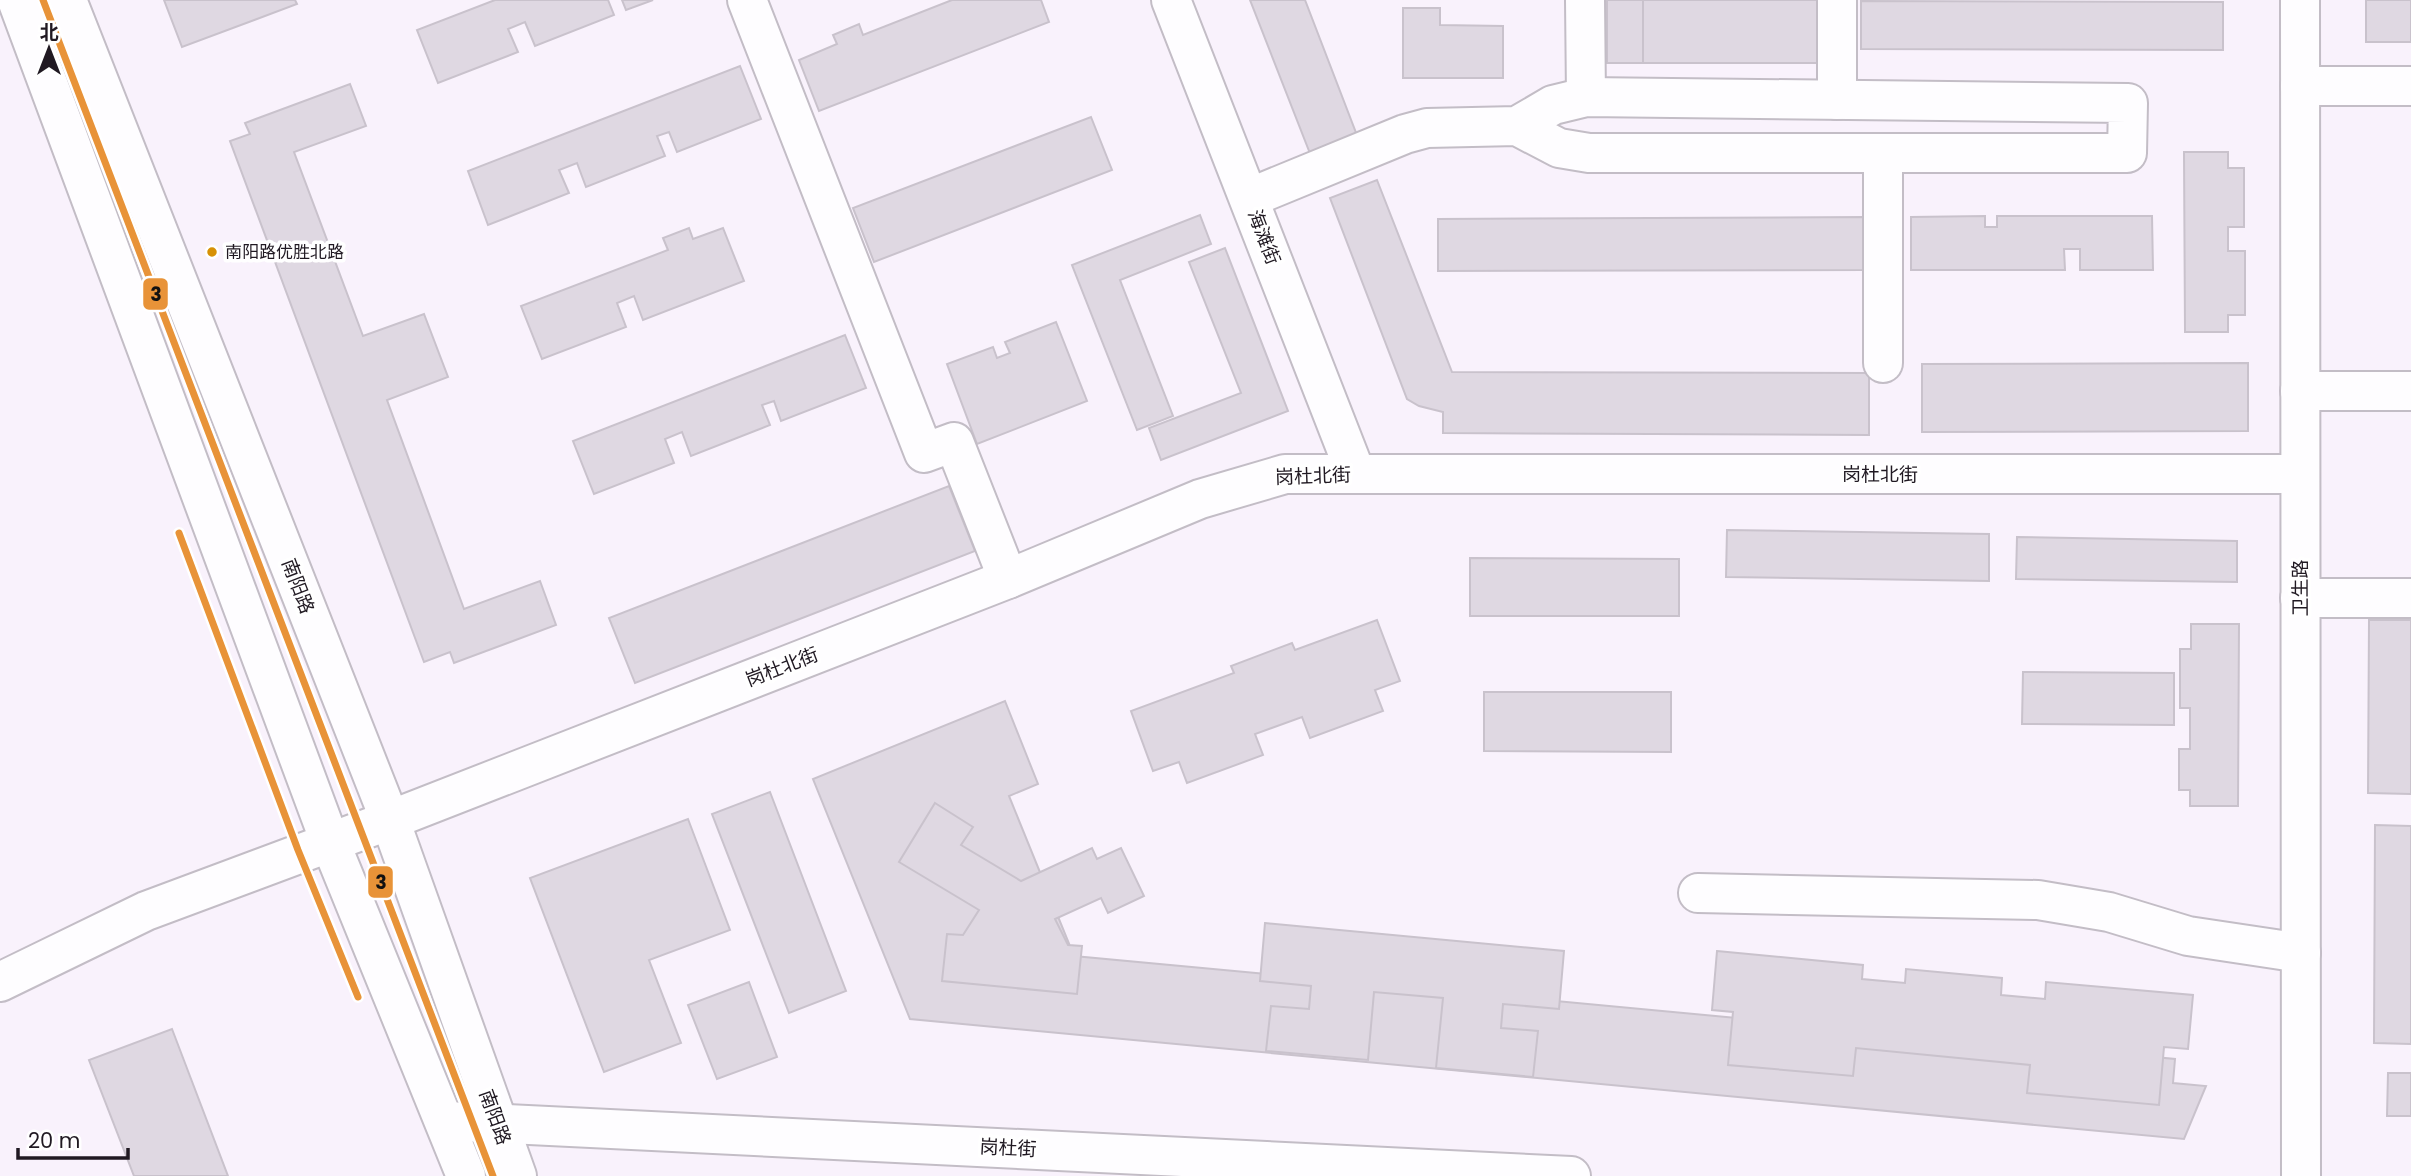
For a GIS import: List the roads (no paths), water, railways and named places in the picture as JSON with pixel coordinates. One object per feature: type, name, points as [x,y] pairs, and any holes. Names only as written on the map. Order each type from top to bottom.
[{"type":"street","points":[[17,0],[330,842],[466,1176]]},
{"type":"street","name":"南阳路","points":[[68,0],[390,820],[517,1176]]},
{"type":"street","points":[[747,0],[924,453],[954,442],[1007,579]]},
{"type":"street","name":"海滩街","points":[[1171,0],[1356,474]]},
{"type":"street","points":[[1585,0],[1586,97]]},
{"type":"street","points":[[1837,0],[1837,100]]},
{"type":"street","name":"卫生路","points":[[2301,0],[2301,1176]]},
{"type":"street","points":[[2301,86],[2411,86]]},
{"type":"street","points":[[1249,198],[1405,134],[1427,128],[1517,126],[1559,148],[1589,153],[2127,153],[2128,103],[1586,97],[1553,105],[1517,126]]},
{"type":"street","points":[[1882,153],[1882,363]]},
{"type":"street","points":[[2301,390],[2411,391]]},
{"type":"street","name":"岗杜北街","points":[[0,982],[146,911],[390,820],[1007,579],[1200,499],[1262,479],[1285,474],[2301,474]]},
{"type":"street","points":[[2301,598],[2411,598]]},
{"type":"street","points":[[1698,893],[2038,900],[2109,912],[2188,936],[2301,953]]},
{"type":"street","name":"岗杜街","points":[[445,1121],[1571,1176]]},
{"type":"place","name":"南阳路优胜北路","points":[[212,252]]}]
